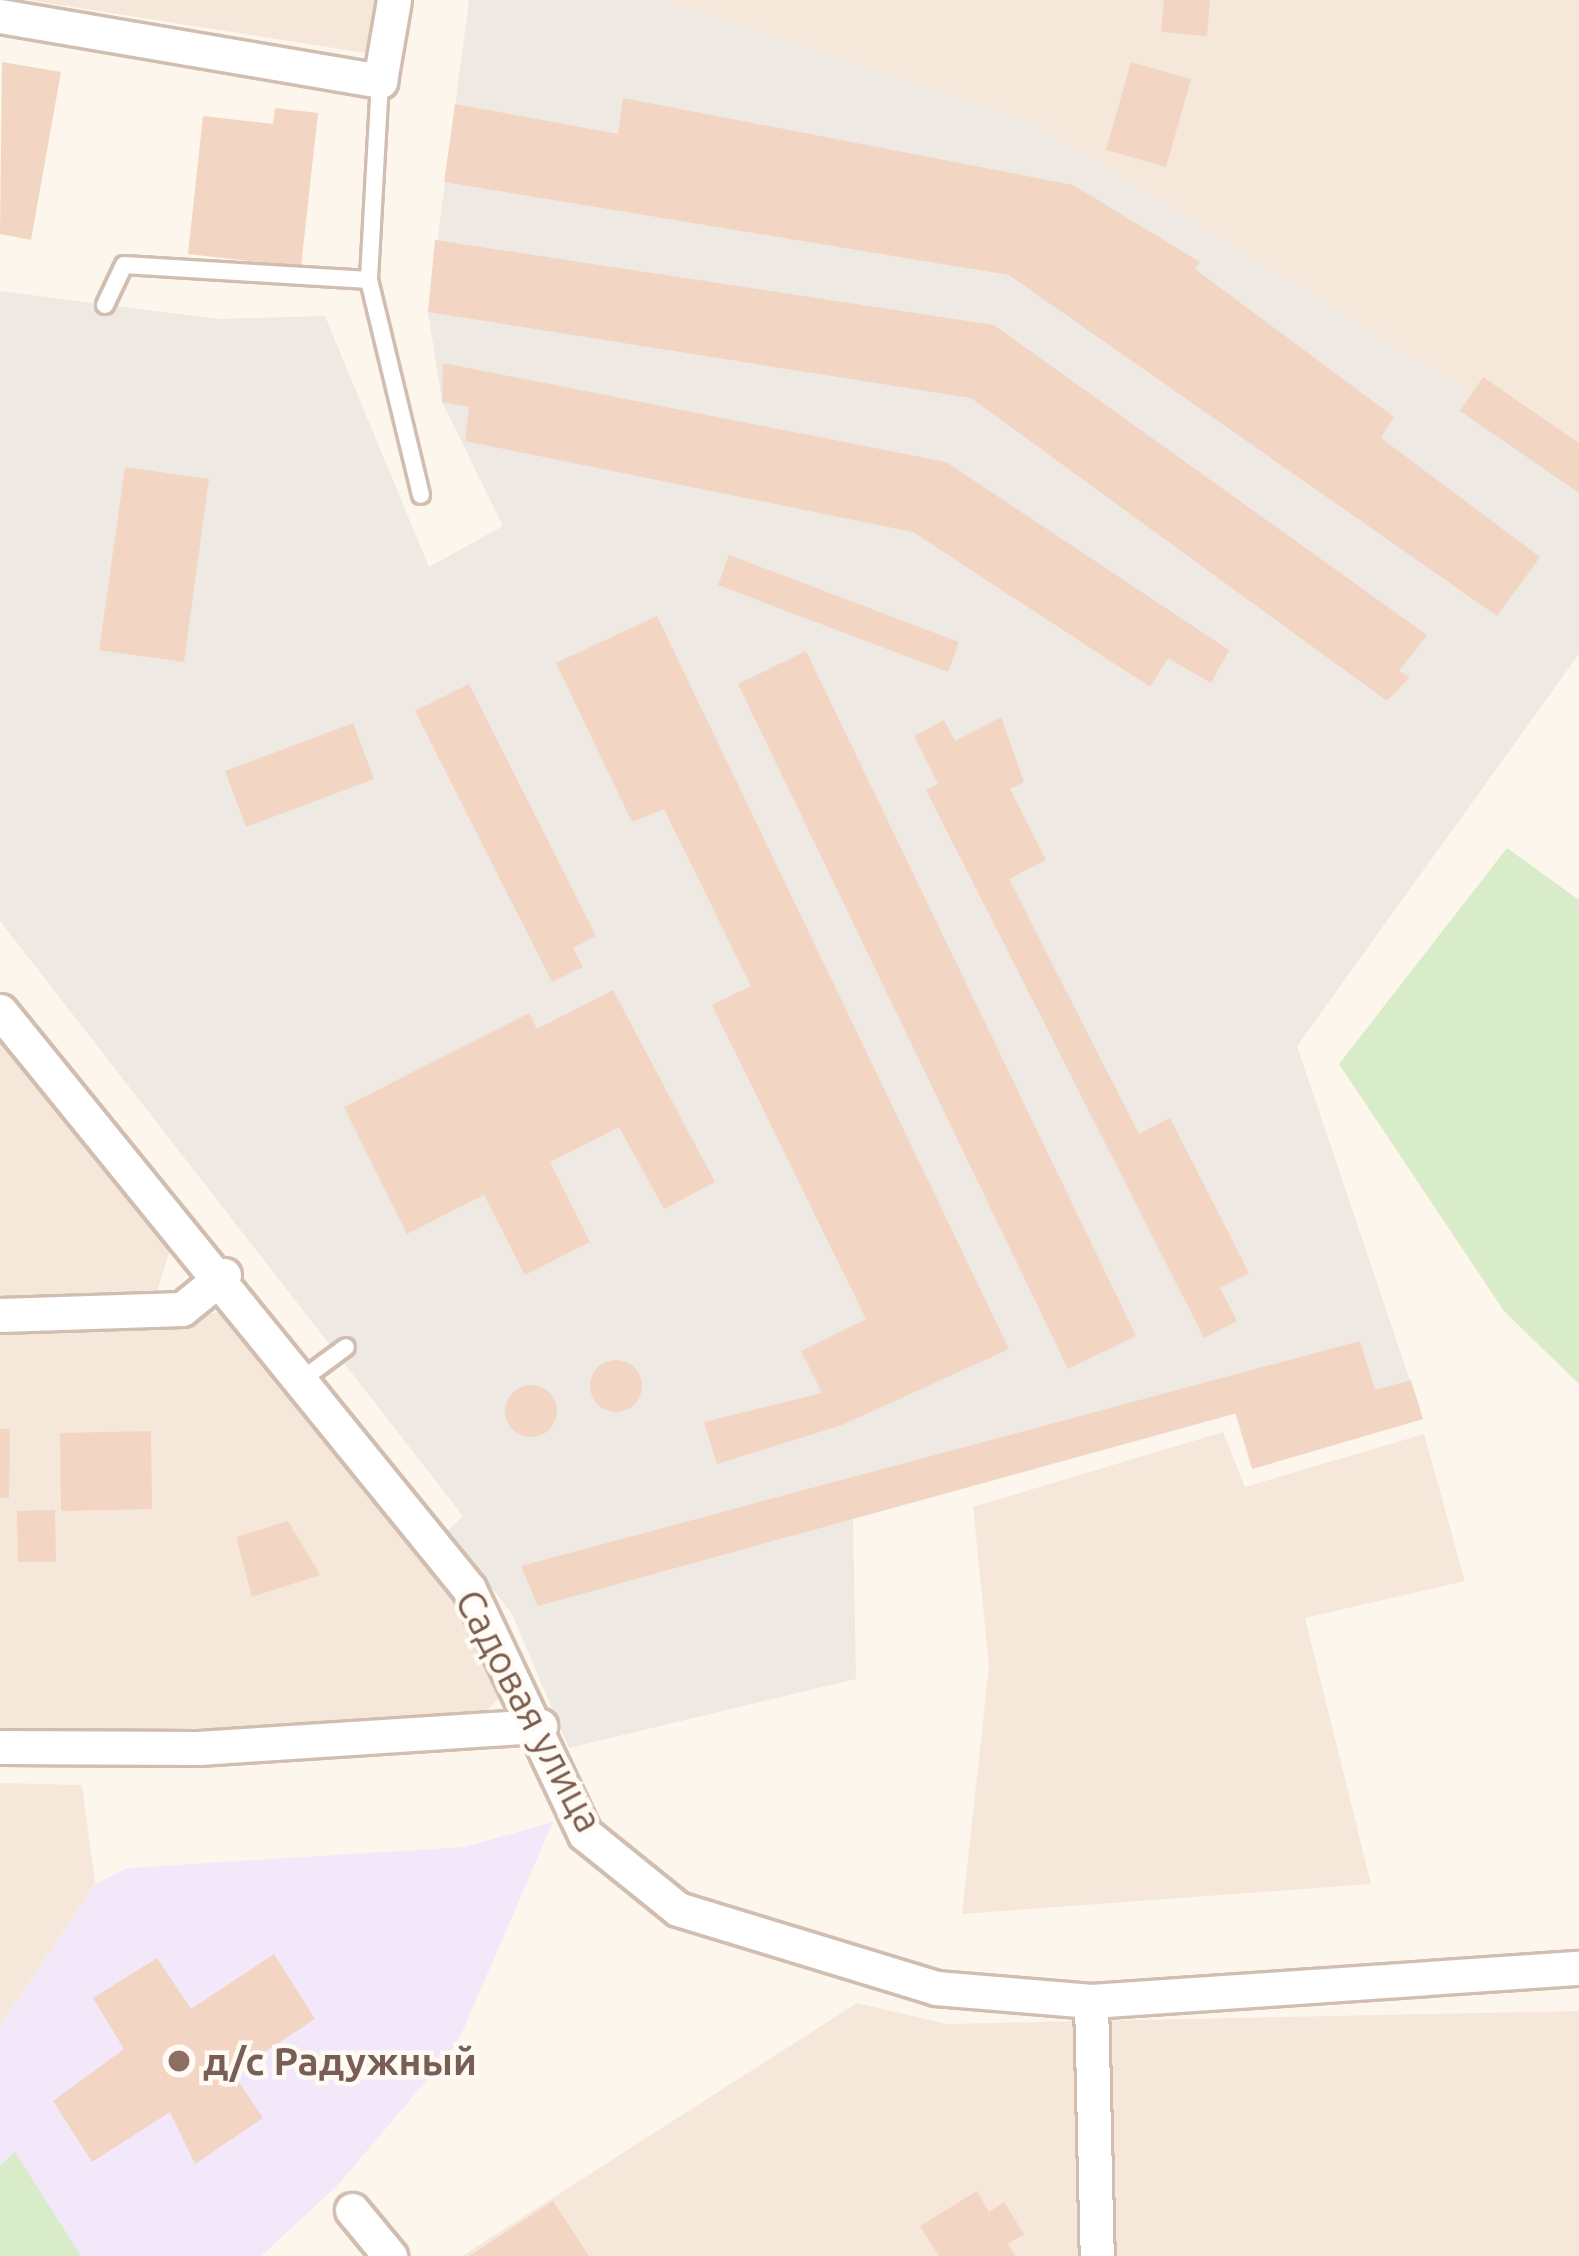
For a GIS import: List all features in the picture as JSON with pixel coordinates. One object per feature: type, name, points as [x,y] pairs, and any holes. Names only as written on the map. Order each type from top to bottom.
[{"type":"street","points":[[0,16],[380,82],[394,0]]},
{"type":"street","name":"Садовая улица","points":[[0,1010],[224,1275],[469,1589],[540,1726],[585,1834],[678,1909],[936,1988],[1091,2001],[1579,1968]]},
{"type":"street","points":[[0,1315],[182,1309],[224,1275]]},
{"type":"street","points":[[0,1747],[198,1748],[540,1726]]},
{"type":"street","points":[[1091,2001],[1097,2256]]},
{"type":"street","points":[[352,2210],[390,2256]]},
{"type":"lane","points":[[380,82],[369,280],[422,495]]},
{"type":"lane","points":[[105,305],[124,265],[369,280]]},
{"type":"lane","points":[[304,1378],[346,1347]]},
{"type":"shaded area","points":[[28,0],[378,0],[372,54]]},
{"type":"shaded area","points":[[469,0],[660,0],[1034,123],[1470,393],[1483,377],[1579,443],[1579,654],[1297,1046],[1423,1419],[1252,1469],[1235,1414],[853,1519],[856,1679],[569,1748],[512,1614],[448,1530],[463,1516],[0,921],[0,291],[217,319],[325,316],[429,567],[503,526],[442,402],[428,312]]},
{"type":"shaded area","points":[[660,0],[1579,0],[1579,443],[1482,378],[1471,394],[1034,123]]},
{"type":"shaded area","points":[[0,1037],[172,1244],[156,1294],[0,1302]]},
{"type":"shaded area","points":[[228,1309],[450,1589],[506,1689],[479,1720],[0,1734],[0,1327],[183,1321]]},
{"type":"shaded area","points":[[1223,1432],[1245,1487],[1424,1434],[1465,1581],[1305,1618],[1371,1884],[962,1914],[989,1666],[973,1507]]},
{"type":"shaded area","points":[[0,1783],[82,1785],[95,1884],[0,2026]]},
{"type":"shaded area","points":[[553,1822],[457,2044],[338,2185],[261,2256],[0,2256],[0,2026],[95,1884],[127,1868],[464,1847]]},
{"type":"shaded area","points":[[857,2003],[947,2024],[1579,2011],[1579,2256],[462,2256]]},
{"type":"green space","points":[[1507,848],[1579,900],[1579,1384],[1504,1311],[1339,1064]]},
{"type":"green space","points":[[15,2152],[81,2256],[0,2256],[0,2166]]},
{"type":"building","points":[[1164,0],[1210,0],[1207,36],[1161,32]]},
{"type":"building","points":[[2,62],[61,72],[31,240],[0,234]]},
{"type":"building","points":[[1131,62],[1191,79],[1166,167],[1106,150]]},
{"type":"building","points":[[623,98],[1073,185],[1200,262],[1195,269],[1394,417],[1381,438],[1540,557],[1497,616],[1009,275],[444,182],[455,104],[618,134]]},
{"type":"building","points":[[275,108],[318,113],[301,267],[188,254],[203,116],[273,124]]},
{"type":"building","points":[[435,240],[994,325],[1427,635],[1399,671],[1410,677],[1387,701],[971,398],[428,312]]},
{"type":"building","points":[[443,363],[946,462],[1229,650],[1211,683],[1168,658],[1150,687],[913,532],[465,441],[469,407],[442,402]]},
{"type":"building","points":[[1483,377],[1579,443],[1579,493],[1460,411]]},
{"type":"building","points":[[125,467],[209,479],[184,662],[99,650]]},
{"type":"building","points":[[729,555],[959,642],[948,672],[718,585]]},
{"type":"building","points":[[657,616],[1009,1349],[842,1425],[717,1464],[704,1422],[822,1393],[801,1351],[866,1319],[712,1005],[751,986],[664,809],[632,822],[556,663]]},
{"type":"building","points":[[806,651],[1136,1336],[1068,1369],[738,684]]},
{"type":"building","points":[[469,684],[596,936],[573,948],[583,967],[552,982],[415,711]]},
{"type":"building","points":[[1001,717],[1024,782],[1010,789],[1046,860],[1009,879],[1139,1134],[1170,1118],[1249,1273],[1220,1288],[1237,1321],[1204,1338],[926,790],[938,784],[914,736],[944,720],[955,741]]},
{"type":"building","points":[[353,723],[374,779],[246,827],[225,771]]},
{"type":"building","points":[[613,990],[715,1182],[664,1209],[619,1127],[550,1162],[590,1242],[525,1275],[484,1195],[407,1234],[344,1107],[529,1013],[537,1029]]},
{"type":"building","points":[[1360,1341],[1375,1390],[1411,1380],[1423,1419],[1252,1469],[1236,1413],[538,1606],[521,1566]]},
{"type":"building","points":[[616,1360],[634,1368],[642,1386],[634,1404],[616,1412],[598,1404],[590,1386],[598,1368]]},
{"type":"building","points":[[531,1385],[549,1393],[557,1411],[549,1429],[531,1437],[513,1429],[505,1411],[513,1393]]},
{"type":"building","points":[[0,1429],[10,1429],[9,1498],[0,1498]]},
{"type":"building","points":[[151,1431],[152,1509],[61,1511],[60,1433]]},
{"type":"building","points":[[55,1510],[56,1562],[18,1562],[17,1511]]},
{"type":"building","points":[[288,1521],[320,1575],[252,1597],[236,1537]]},
{"type":"building","name":"д/с Радужный","points":[[274,1954],[315,2019],[233,2073],[263,2118],[195,2164],[170,2112],[92,2162],[53,2101],[124,2049],[93,1998],[157,1958],[191,2009]]},
{"type":"building","points":[[977,2191],[989,2212],[1004,2202],[1024,2234],[1008,2244],[1015,2256],[939,2256],[920,2226]]},
{"type":"building","points":[[553,2201],[589,2256],[469,2256]]},
{"type":"place","name":"д/с Радужный","points":[[179,2061]]}]
